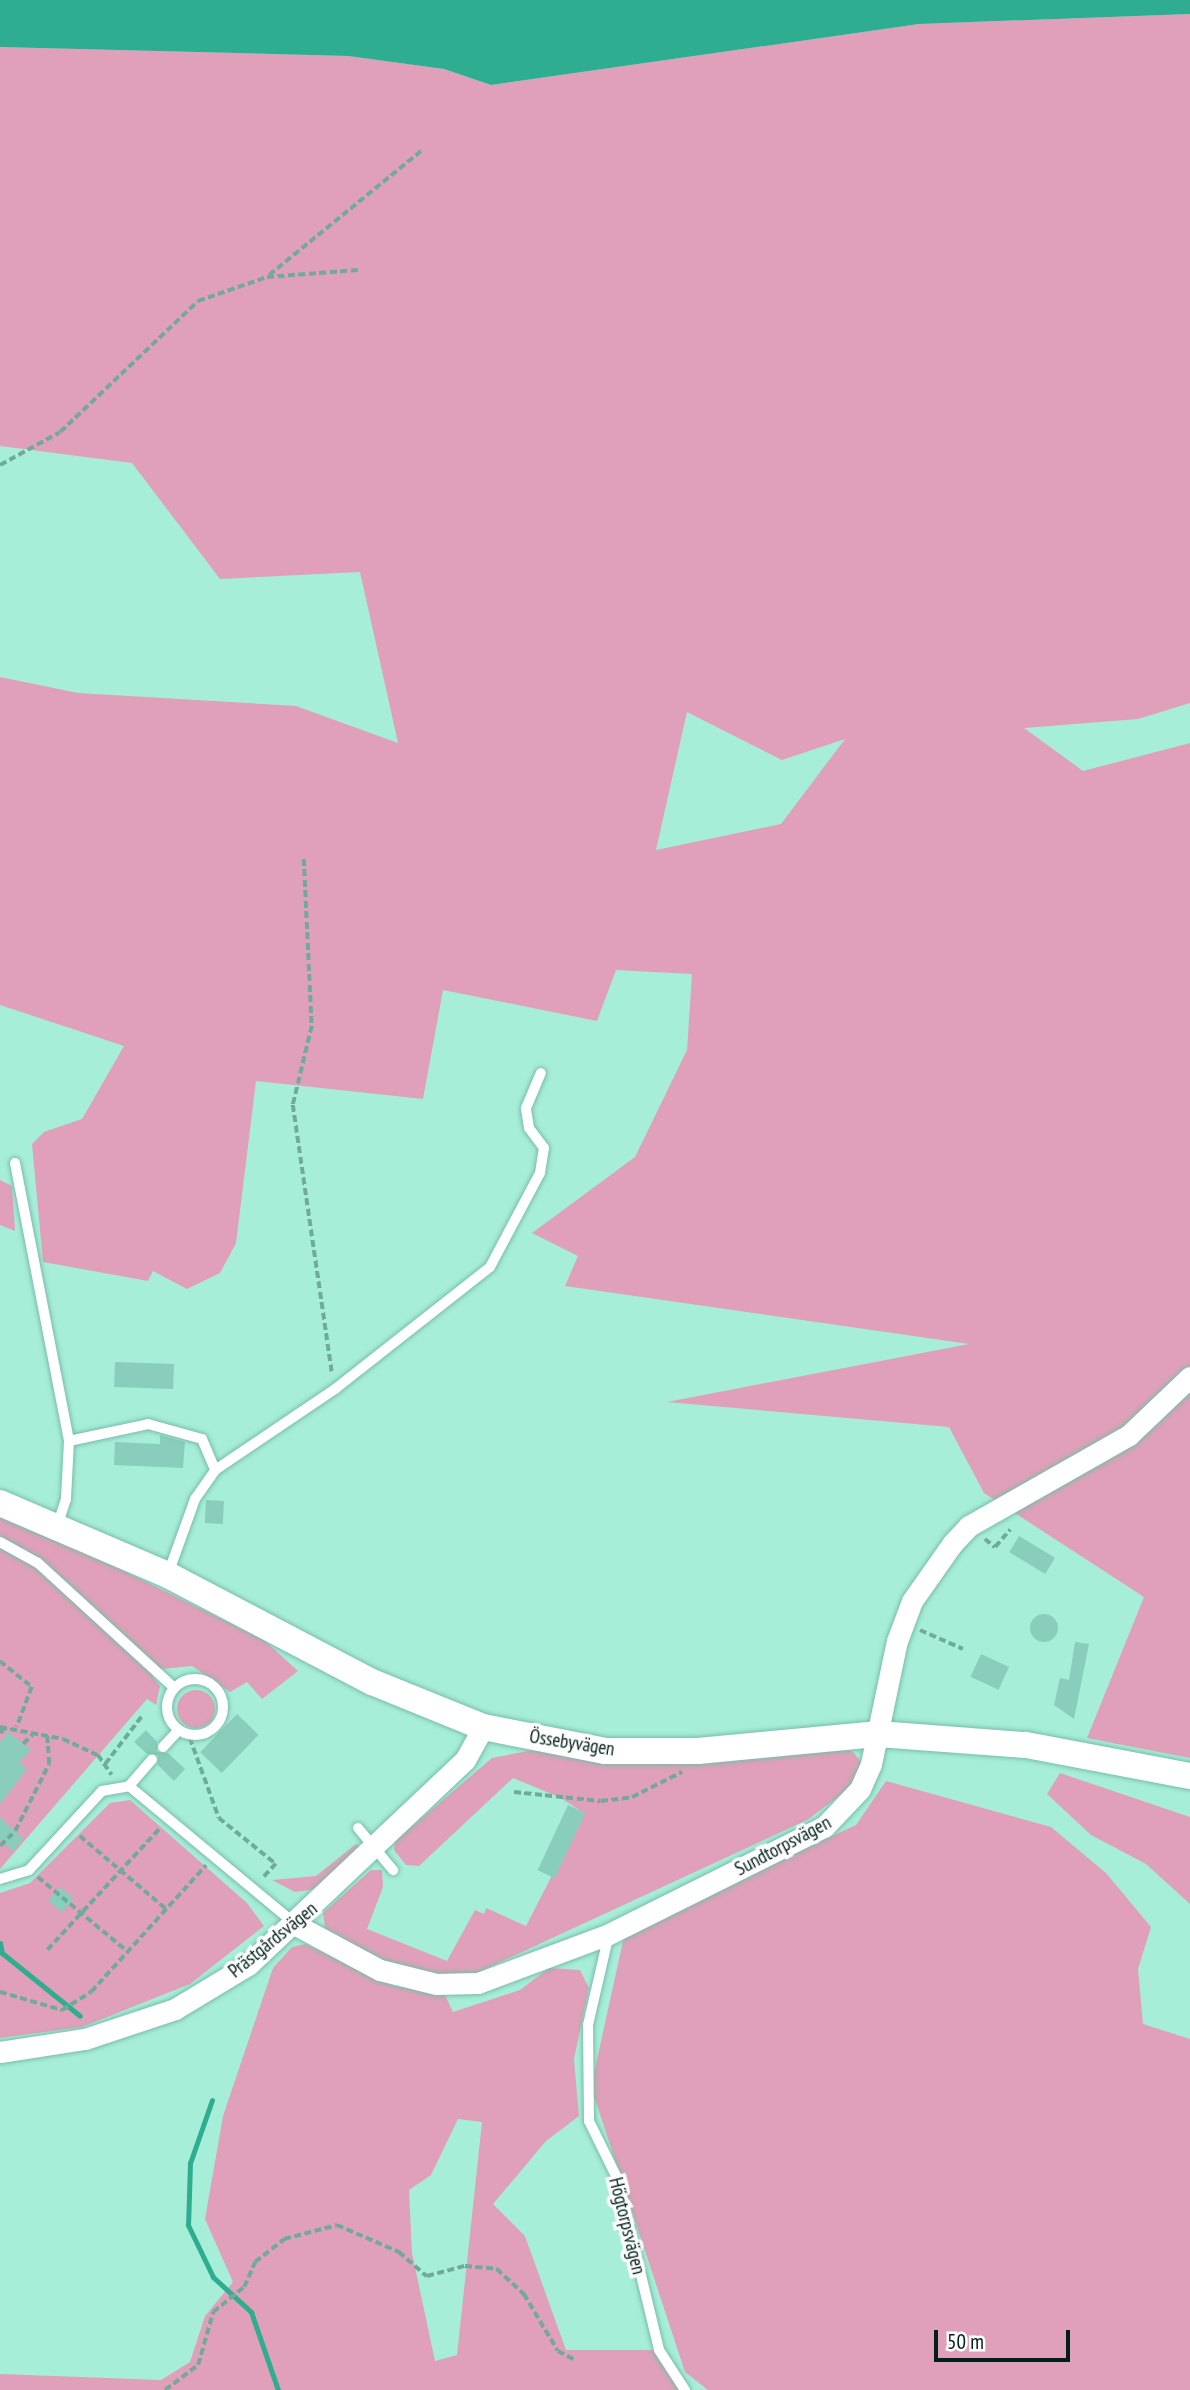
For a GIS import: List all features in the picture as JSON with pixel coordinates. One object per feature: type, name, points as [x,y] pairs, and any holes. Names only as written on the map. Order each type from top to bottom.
[{"type":"street","name":"Sundtorpsvägen","points":[[296,1924],[350,1959],[409,1979],[460,1985],[609,1934],[824,1828],[860,1789],[878,1734],[904,1623],[912,1601],[969,1526],[1129,1435],[1190,1377]]},
{"type":"street","name":"Össebyvägen","points":[[0,1503],[168,1575],[372,1682],[483,1727],[605,1751],[698,1751],[878,1734],[1026,1745],[1190,1776]]},
{"type":"street","name":"Prästgårdsvägen","points":[[0,2052],[85,2039],[175,2009],[248,1965],[296,1924],[466,1760],[483,1727]]},
{"type":"lane","points":[[168,1575],[195,1499],[215,1470],[335,1389],[490,1267],[540,1173],[544,1148],[529,1128],[526,1108],[541,1073]]},
{"type":"lane","points":[[15,1163],[69,1441],[66,1499],[57,1526]]},
{"type":"lane","points":[[69,1441],[148,1424],[202,1438],[215,1470]]},
{"type":"lane","points":[[0,1542],[38,1563],[172,1686]]},
{"type":"lane","points":[[163,1747],[184,1732],[218,1726],[223,1703],[211,1686],[193,1679],[172,1686]]},
{"type":"lane","points":[[172,1686],[167,1702],[184,1732]]},
{"type":"lane","points":[[0,1879],[29,1870],[102,1791],[125,1787],[152,1760]]},
{"type":"lane","points":[[125,1787],[171,1816],[296,1924]]},
{"type":"lane","points":[[358,1828],[393,1870]]},
{"type":"lane","name":"Högtorpsvägen","points":[[609,1934],[588,2025],[589,2121],[618,2180],[659,2350],[685,2390]]},
{"type":"path","points":[[267,277],[422,150]]},
{"type":"path","points":[[0,465],[60,432],[198,301],[267,277],[358,270]]},
{"type":"path","points":[[304,859],[312,1026],[293,1105],[335,1389]]},
{"type":"path","points":[[904,1623],[963,1650]]},
{"type":"path","points":[[0,1661],[32,1687],[17,1727]]},
{"type":"path","points":[[105,1765],[142,1716]]},
{"type":"path","points":[[0,1733],[6,1726]]},
{"type":"path","points":[[0,1727],[17,1727],[32,1735],[47,1734],[98,1755],[125,1787]]},
{"type":"path","points":[[184,1732],[219,1818],[276,1864],[254,1888]]},
{"type":"path","points":[[0,1846],[15,1831],[49,1764],[47,1734]]},
{"type":"path","points":[[23,1744],[32,1735]]},
{"type":"path","points":[[514,1792],[601,1801],[660,1788]]},
{"type":"path","points":[[47,1950],[171,1816]]},
{"type":"path","points":[[70,1827],[166,1909]]},
{"type":"path","points":[[1,1991],[62,2010],[91,1992],[216,1854]]},
{"type":"path","points":[[29,1870],[128,1952]]},
{"type":"path","points":[[165,2390],[198,2365],[213,2312],[229,2302],[244,2287],[270,2248],[337,2225],[399,2252],[427,2276],[465,2266],[497,2269],[524,2294],[558,2351],[577,2361]]},
{"type":"shaded area","points":[[0,0],[1190,0],[1190,14],[919,24],[491,85],[444,69],[348,56],[0,47]]},
{"type":"shaded area","points":[[1190,14],[1190,703],[1138,719],[1024,728],[1083,771],[1190,743],[1190,1758],[1087,1738],[1144,1597],[984,1493],[949,1427],[667,1402],[969,1344],[565,1286],[578,1256],[532,1233],[635,1157],[687,1050],[692,974],[616,970],[597,1021],[443,990],[423,1099],[256,1081],[236,1243],[220,1273],[187,1289],[153,1271],[148,1281],[43,1262],[32,1144],[44,1132],[82,1119],[124,1046],[0,1005],[0,677],[78,693],[296,706],[398,743],[360,572],[220,579],[132,463],[0,446],[0,47],[348,56],[444,69],[491,85],[919,24]],"holes":[[[687,712],[782,760],[845,739],[781,824],[656,850]]]},
{"type":"shaded area","points":[[0,1180],[12,1186],[15,1231],[0,1225]]},
{"type":"shaded area","points":[[0,1510],[264,1640],[298,1671],[262,1699],[247,1682],[230,1692],[192,1666],[162,1669],[153,1677],[160,1686],[156,1705],[147,1699],[0,1869]]},
{"type":"shaded area","points":[[196,1690],[209,1696],[215,1709],[209,1722],[196,1728],[183,1722],[177,1709],[183,1696]]},
{"type":"shaded area","points":[[817,1748],[852,1751],[863,1764],[850,1788],[807,1820],[466,1978],[403,1969],[362,1954],[325,1928],[323,1913],[371,1870],[382,1870],[383,1887],[367,1929],[447,1961],[475,1910],[484,1914],[486,1908],[526,1926],[584,1813],[559,1797],[513,1778],[419,1866],[406,1865],[394,1850],[395,1841],[492,1758],[538,1749]]},
{"type":"shaded area","points":[[1060,1773],[1190,1817],[1190,1904],[1146,1864],[1091,1835],[1047,1794]]},
{"type":"shaded area","points":[[886,1781],[1051,1827],[1106,1873],[1151,1927],[1138,1969],[1143,2024],[1190,2039],[1190,2390],[708,2390],[685,2372],[591,2087],[625,1932],[856,1825]]},
{"type":"shaded area","points":[[130,1800],[247,1903],[264,1926],[190,1984],[82,2027],[0,2038],[0,1893],[30,1883],[110,1803]]},
{"type":"shaded area","points":[[356,1844],[360,1848],[323,1888],[295,1892],[272,1880],[316,1876]]},
{"type":"shaded area","points":[[305,1944],[391,1985],[445,1995],[453,2012],[520,1990],[549,1968],[580,1970],[589,1988],[574,2059],[579,2116],[546,2141],[493,2204],[525,2236],[566,2350],[659,2350],[685,2390],[0,2390],[0,2374],[161,2380],[190,2362],[205,2316],[233,2282],[205,2219],[223,2116],[273,1968],[292,1947]],"holes":[[[458,2119],[482,2122],[457,2355],[435,2361],[412,2253],[409,2190],[431,2175]]]},
{"type":"building","points":[[115,1362],[174,1364],[173,1389],[114,1387]]},
{"type":"building","points":[[160,1435],[185,1442],[183,1468],[114,1465],[115,1442],[160,1444]]},
{"type":"building","points":[[206,1500],[224,1501],[223,1524],[205,1523]]},
{"type":"building","points":[[1019,1536],[1055,1558],[1045,1574],[1009,1552]]},
{"type":"building","points":[[1044,1614],[1054,1618],[1058,1628],[1054,1638],[1044,1642],[1034,1638],[1030,1628],[1034,1618]]},
{"type":"building","points":[[1075,1642],[1089,1644],[1074,1719],[1054,1705],[1060,1678],[1069,1680]]},
{"type":"building","points":[[981,1654],[1009,1667],[999,1690],[970,1677]]},
{"type":"building","points":[[237,1714],[259,1735],[222,1773],[200,1752]]},
{"type":"building","points":[[146,1730],[157,1742],[157,1752],[168,1753],[185,1769],[174,1781],[158,1765],[158,1755],[147,1754],[134,1742]]},
{"type":"building","points":[[8,1732],[31,1750],[19,1762],[27,1769],[0,1804],[0,1742]]},
{"type":"building","points":[[568,1805],[585,1813],[555,1878],[538,1870]]},
{"type":"building","points":[[0,1817],[23,1839],[13,1851],[0,1840]]},
{"type":"building","points":[[60,1887],[74,1899],[62,1912],[48,1901]]},
{"type":"waterway","points":[[0,1943],[2,1953],[80,2016]]},
{"type":"waterway","points":[[212,2100],[190,2163],[188,2225],[213,2277],[251,2312],[278,2390]]}]
